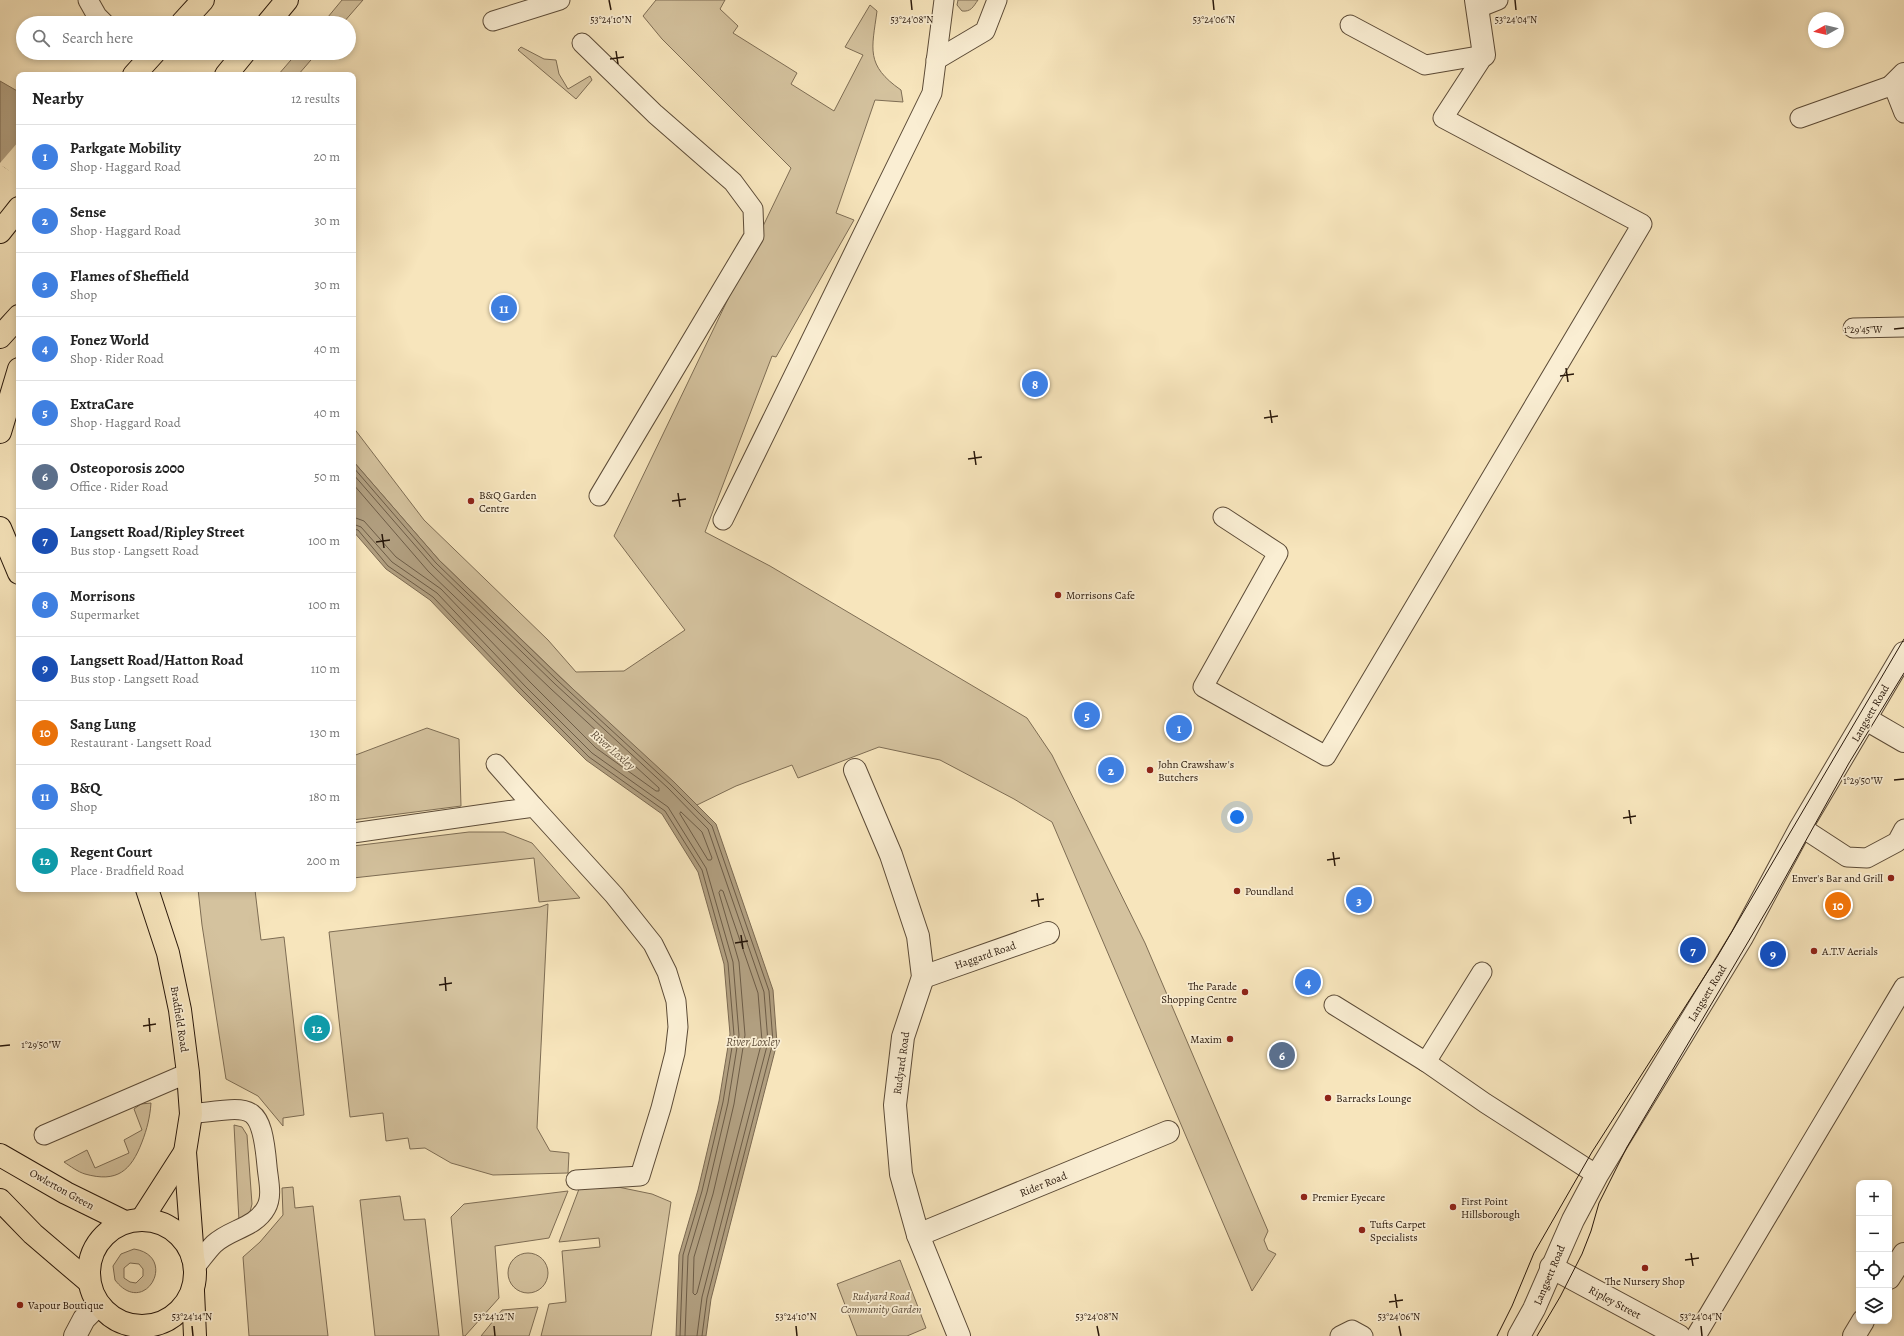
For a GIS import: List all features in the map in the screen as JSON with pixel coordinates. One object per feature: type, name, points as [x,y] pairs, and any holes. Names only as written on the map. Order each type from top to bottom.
[{"type":"main road","points":[[188,16],[203,0]]},
{"type":"main road","points":[[274,16],[287,0]]},
{"type":"main road","points":[[228,72],[238,60]]},
{"type":"main road","points":[[0,232],[16,212]]},
{"type":"main road","points":[[0,337],[16,319]]},
{"type":"main road","points":[[0,432],[16,379]]},
{"type":"main road","points":[[0,528],[16,565]]},
{"type":"main road","name":"Bradfield Road","points":[[148,892],[168,953],[180,1010],[188,1073],[191,1114],[185,1152],[194,1263],[193,1290],[195,1336]]},
{"type":"main road","name":"Bradfield Road","points":[[185,1152],[134,1220],[108,1230],[96,1244],[89,1262],[88,1280],[94,1299],[98,1305],[120,1323],[139,1332],[171,1319],[184,1307],[193,1290]]},
{"type":"main road","name":"Owlerton Green","points":[[0,1155],[66,1193],[134,1220]]},
{"type":"main road","points":[[0,1200],[33,1234],[88,1280]]},
{"type":"main road","points":[[134,1220],[159,1222],[174,1230],[186,1242],[194,1263]]},
{"type":"street","points":[[1484,3],[1484,55]]},
{"type":"street","name":"Langsett Road","points":[[1518,1336],[1534,1308],[1573,1220],[1597,1175],[1742,937],[1800,827],[1904,654]]},
{"type":"street","points":[[1866,719],[1904,741]]},
{"type":"street","name":"Rudyard Road","points":[[855,770],[891,855],[918,936],[923,977],[902,1037],[895,1105],[900,1174],[918,1235],[959,1336]]},
{"type":"street","name":"Haggard Road","points":[[923,977],[1048,933]]},
{"type":"street","name":"Rider Road","points":[[918,1235],[1168,1132]]},
{"type":"street","points":[[1892,1273],[1904,1254]]},
{"type":"street","name":"Ripley Street","points":[[1551,1267],[1679,1336]]},
{"type":"street","points":[[74,1336],[84,1320],[98,1305]]},
{"type":"street","points":[[1854,1336],[1861,1324]]},
{"type":"lane","points":[[88,0],[97,16]]},
{"type":"lane","points":[[493,21],[560,0]]},
{"type":"lane","points":[[723,520],[932,93],[944,0]]},
{"type":"lane","points":[[936,60],[985,31],[997,0]]},
{"type":"lane","points":[[1350,25],[1424,65],[1484,55]]},
{"type":"lane","points":[[582,43],[655,114],[733,182],[753,209],[754,229],[754,236],[599,496]]},
{"type":"lane","points":[[1223,517],[1278,552],[1203,687],[1326,756],[1642,224],[1443,118],[1484,55]]},
{"type":"lane","points":[[1800,118],[1899,80],[1904,113]]},
{"type":"lane","points":[[1853,328],[1904,327]]},
{"type":"lane","points":[[496,764],[534,808],[614,895],[653,944],[667,972],[676,1000],[678,1027],[675,1052],[661,1108],[640,1176],[576,1180]]},
{"type":"lane","points":[[356,833],[534,808]]},
{"type":"lane","points":[[1800,827],[1847,857],[1867,858],[1896,842],[1904,829]]},
{"type":"lane","points":[[1426,1062],[1482,972]]},
{"type":"lane","points":[[1696,1336],[1904,987]]},
{"type":"lane","points":[[1334,1005],[1426,1062],[1484,1103],[1597,1175]]},
{"type":"lane","points":[[44,1135],[188,1073]]},
{"type":"lane","points":[[191,1114],[232,1109],[247,1110],[257,1117],[262,1128],[265,1143],[270,1197],[267,1207],[258,1219],[215,1244],[194,1263]]},
{"type":"lane","points":[[1340,1336],[1352,1330],[1363,1336]]},
{"type":"green space","points":[[342,0],[363,0],[349,16],[329,16]]},
{"type":"green space","points":[[656,0],[725,0],[720,9],[738,26],[733,33],[797,73],[791,84],[834,111],[863,55],[845,47],[870,5],[877,11],[873,46],[876,64],[889,81],[901,90],[903,102],[875,100],[836,213],[854,220],[776,357],[772,356],[705,532],[770,566],[1027,718],[1052,755],[1145,943],[1268,1231],[1264,1240],[1268,1250],[1276,1254],[1252,1291],[1052,822],[1014,799],[940,760],[879,747],[798,778],[792,765],[736,786],[697,805],[576,692],[439,560],[356,464],[356,431],[424,520],[548,640],[576,672],[624,671],[685,630],[614,536],[791,168],[662,39],[643,16]]},
{"type":"green space","points":[[958,0],[978,0],[968,11],[962,11],[957,5]]},
{"type":"green space","points":[[521,47],[544,59],[556,60],[559,74],[568,89],[590,76],[592,80],[576,99],[518,50]]},
{"type":"green space","points":[[291,60],[311,60],[301,72],[281,72]]},
{"type":"green space","points":[[427,728],[459,739],[461,806],[356,820],[356,755]]},
{"type":"green space","points":[[469,832],[504,832],[532,843],[580,898],[539,902],[534,858],[356,878],[356,846]]},
{"type":"green space","points":[[198,892],[255,892],[261,940],[284,937],[304,1115],[283,1118],[283,1126],[258,1096],[226,1079],[202,925]]},
{"type":"green space","points":[[548,904],[537,1128],[550,1151],[569,1153],[568,1173],[493,1175],[451,1163],[425,1148],[410,1149],[408,1138],[386,1141],[383,1113],[350,1117],[329,932],[540,907]]},
{"type":"green space","points":[[151,1103],[147,1128],[138,1152],[128,1167],[121,1172],[106,1177],[96,1176],[82,1173],[64,1162],[87,1150],[95,1168],[129,1153],[124,1140],[142,1130],[134,1109],[141,1104]]},
{"type":"green space","points":[[234,1125],[242,1127],[247,1135],[252,1204],[250,1212],[239,1221]]},
{"type":"green space","points":[[293,1187],[295,1208],[313,1206],[328,1336],[249,1336],[243,1257],[260,1242],[283,1215],[282,1188]]},
{"type":"green space","points":[[618,1187],[652,1194],[671,1202],[651,1336],[541,1336],[549,1304],[566,1302],[562,1251],[600,1247],[599,1238],[559,1242],[579,1189]]},
{"type":"green space","points":[[568,1191],[549,1238],[495,1246],[499,1298],[465,1336],[463,1336],[451,1217],[464,1204]]},
{"type":"green space","points":[[400,1196],[404,1220],[425,1219],[439,1336],[375,1336],[360,1200]]},
{"type":"green space","points":[[134,1249],[147,1254],[154,1262],[156,1272],[153,1282],[146,1289],[137,1293],[126,1290],[115,1280],[113,1266],[121,1254]],"holes":[[[130,1263],[139,1264],[143,1269],[143,1276],[136,1283],[130,1282],[124,1278],[124,1268]]]},
{"type":"green space","points":[[532,1253],[539,1256],[545,1262],[548,1273],[547,1281],[539,1290],[532,1293],[524,1293],[517,1290],[509,1281],[508,1269],[511,1262],[520,1254]]},
{"type":"green space","name":"Rudyard Road Community Garden","points":[[900,1260],[926,1328],[907,1336],[857,1336],[837,1284]]},
{"type":"green space","points":[[538,1307],[529,1336],[481,1336],[502,1310]]},
{"type":"water","points":[[0,81],[16,90],[16,175],[0,164]]},
{"type":"water","name":"River Loxley","points":[[356,464],[439,560],[561,678],[674,782],[716,824],[773,990],[777,1043],[711,1299],[706,1336],[676,1336],[679,1255],[698,1190],[719,1101],[730,1034],[724,964],[698,872],[662,814],[586,760],[430,600],[386,569],[356,534]]},
{"type":"pier","points":[[16,144],[16,177],[4,167],[0,166],[0,163]]},
{"type":"tram line","points":[[1497,1336],[1512,1306],[1534,1253],[1592,1152],[1717,957],[1904,639]]},
{"type":"tram line","points":[[1537,1336],[1560,1297],[1582,1254],[1591,1231],[1599,1203],[1627,1147],[1774,898],[1849,763],[1904,673]]},
{"type":"place","name":"B&Q","points":[[504,308]]},
{"type":"place","name":"Morrisons","points":[[1035,384]]},
{"type":"place","name":"B&Q Garden Centre","points":[[471,501]]},
{"type":"place","name":"Morrisons Cafe","points":[[1058,595]]},
{"type":"place","name":"ExtraCare","points":[[1087,715]]},
{"type":"place","name":"Parkgate Mobility","points":[[1179,728]]},
{"type":"place","name":"Sense","points":[[1111,770]]},
{"type":"place","name":"John Crawshaw's Butchers","points":[[1150,770]]},
{"type":"place","name":"Enver's Bar and Grill","points":[[1891,878]]},
{"type":"place","name":"Poundland","points":[[1237,891]]},
{"type":"place","name":"Flames of Sheffield","points":[[1359,900]]},
{"type":"place","name":"Sang Lung","points":[[1838,905]]},
{"type":"place","name":"Langsett Road/Ripley Street","points":[[1693,950]]},
{"type":"place","name":"A.T.V Aerials","points":[[1814,951]]},
{"type":"place","name":"Langsett Road/Hatton Road","points":[[1773,954]]},
{"type":"place","name":"Fonez World","points":[[1308,982]]},
{"type":"place","name":"The Parade Shopping Centre","points":[[1245,992]]},
{"type":"place","name":"Regent Court","points":[[317,1028]]},
{"type":"place","name":"Maxim","points":[[1230,1039]]},
{"type":"place","name":"Osteoporosis 2000","points":[[1282,1055]]},
{"type":"place","name":"Barracks Lounge","points":[[1328,1098]]},
{"type":"place","name":"Premier Eyecare","points":[[1304,1197]]},
{"type":"place","name":"First Point Hillsborough","points":[[1453,1207]]},
{"type":"place","name":"Tufts Carpet Specialists","points":[[1362,1230]]},
{"type":"place","name":"The Nursery Shop","points":[[1645,1268]]},
{"type":"place","name":"Vapour Boutique","points":[[20,1305]]}]
